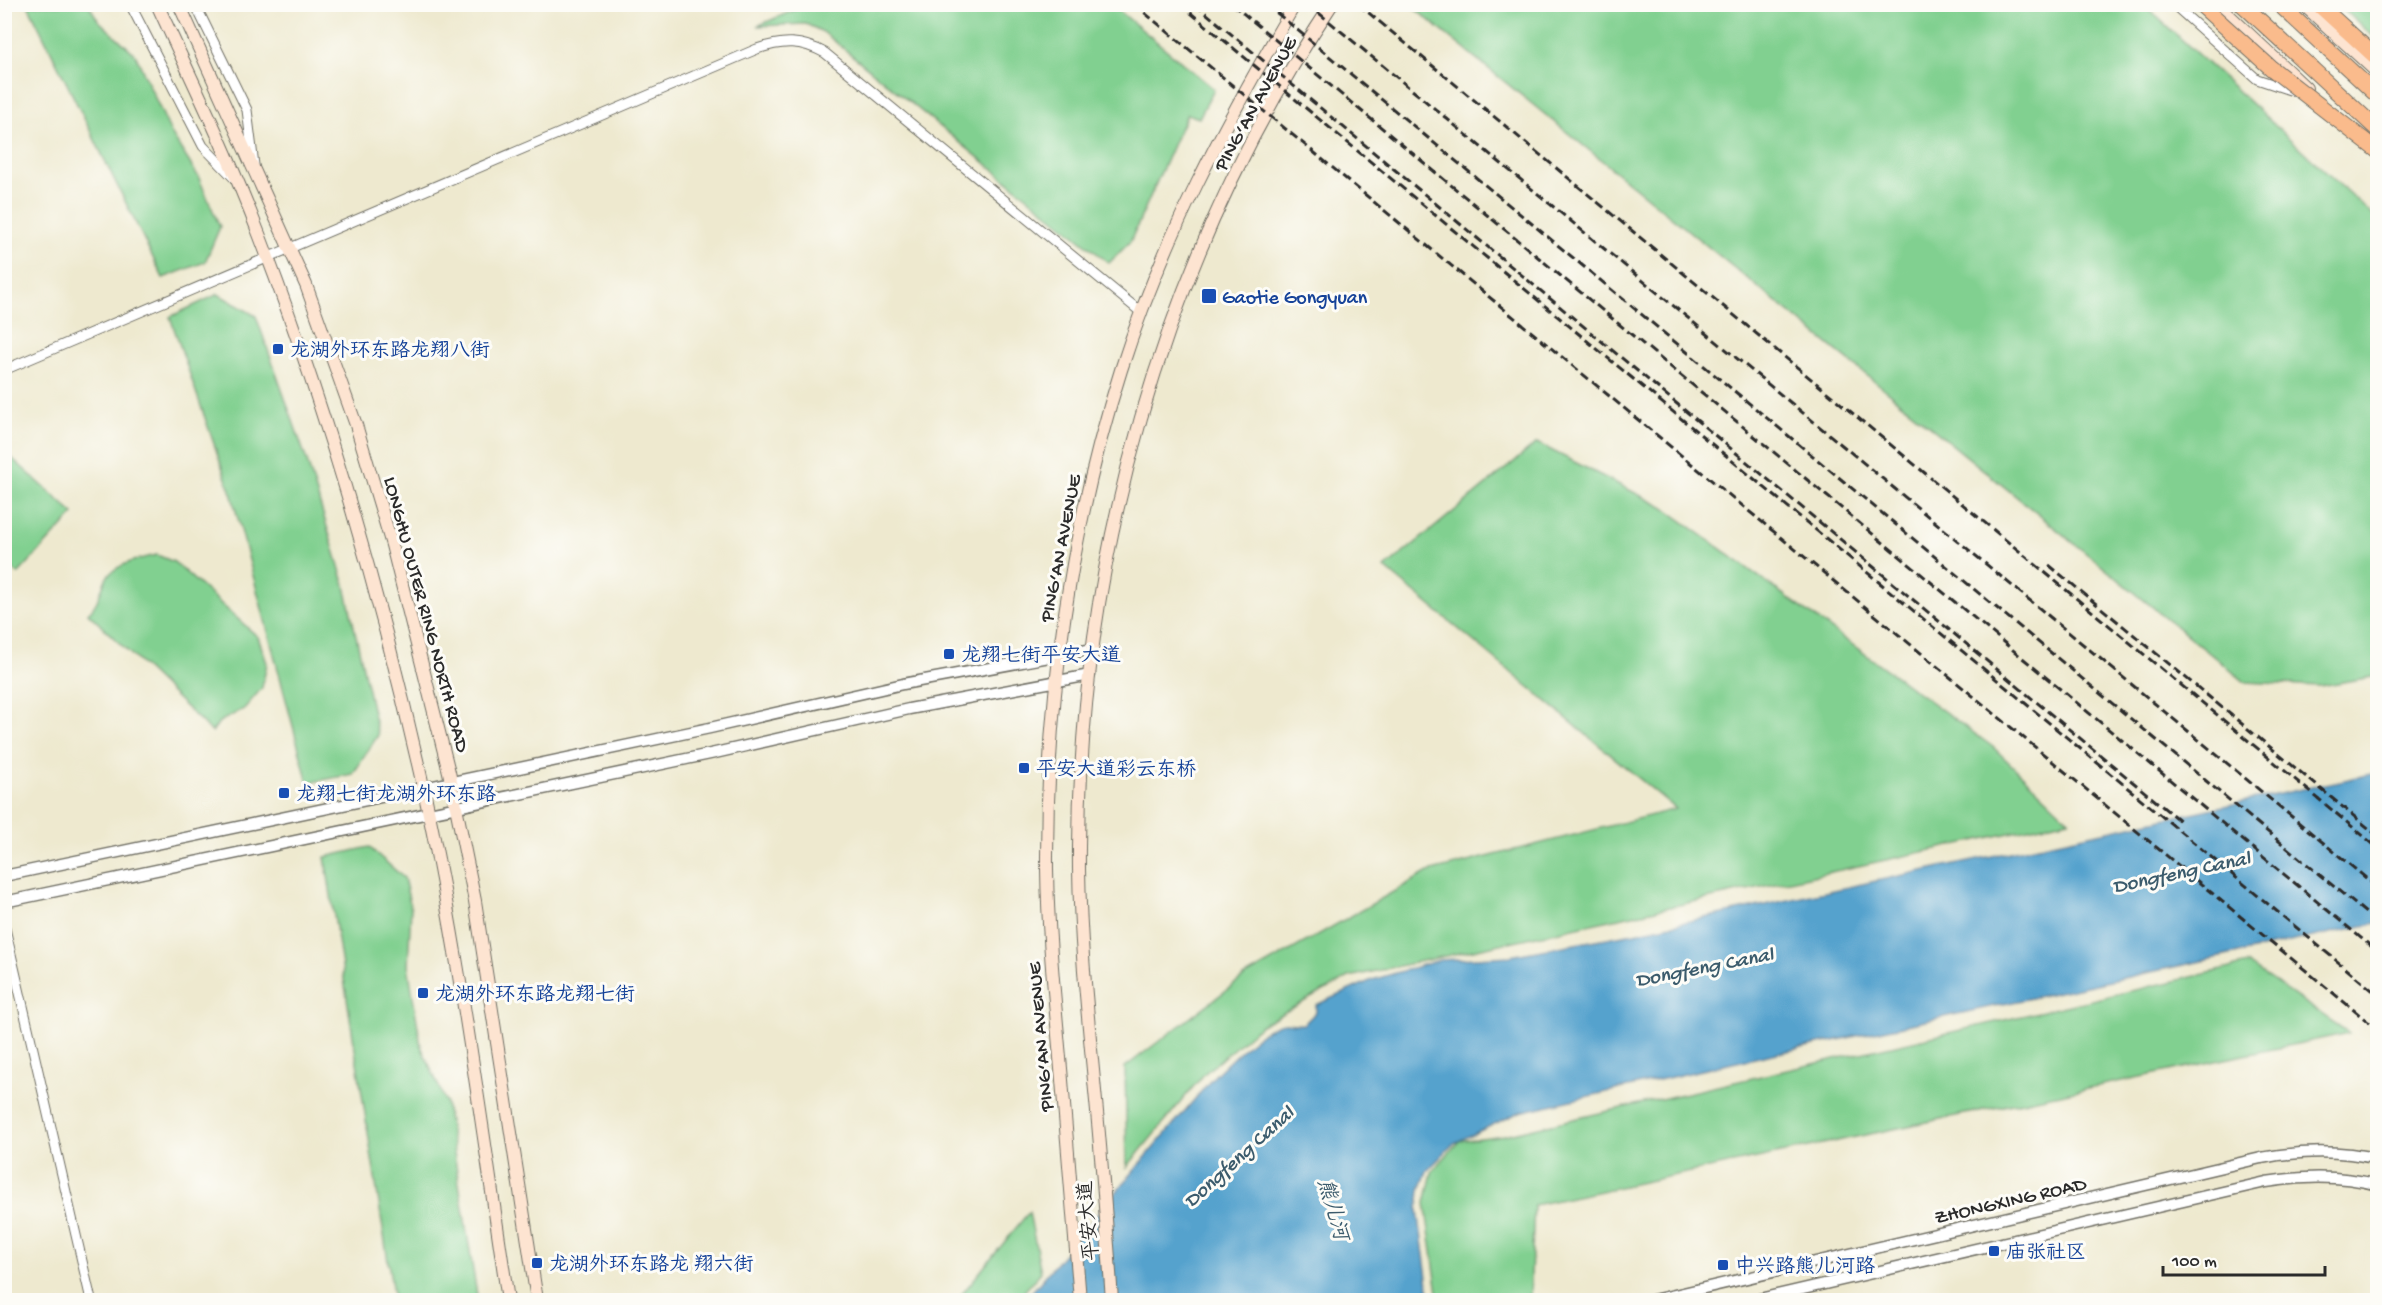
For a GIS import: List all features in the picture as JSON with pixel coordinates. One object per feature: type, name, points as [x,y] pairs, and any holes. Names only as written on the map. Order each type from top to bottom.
[{"type":"highway","points":[[2200,4],[2271,68],[2378,152]]},
{"type":"highway","points":[[2242,4],[2378,130]]},
{"type":"highway","points":[[2279,4],[2378,96]]},
{"type":"highway","points":[[2318,4],[2378,59]]},
{"type":"main road","points":[[157,4],[224,153],[267,258],[328,434],[364,552],[423,788],[447,906],[508,1300]]},
{"type":"main road","name":"LONGHU OUTER RING NORTH ROAD","points":[[179,4],[306,285],[356,425],[418,642],[451,782],[475,901],[537,1300]]},
{"type":"main road","name":"PING‘AN AVENUE","points":[[1067,1142],[1053,977],[1047,869],[1049,791],[1057,681],[1076,550],[1086,503],[1122,369],[1142,313],[1218,139],[1295,4]]},
{"type":"main road","name":"PING‘AN AVENUE","points":[[1100,1139],[1085,986],[1079,879],[1080,803],[1090,675],[1107,556],[1131,453],[1152,379],[1184,292],[1221,207],[1267,113],[1332,4]]},
{"type":"main road","points":[[2217,4],[2378,152]]},
{"type":"main road","points":[[2303,4],[2378,73]]},
{"type":"main road","name":"平安大道","points":[[1100,1139],[1113,1300]]},
{"type":"main road","name":"平安大道","points":[[1067,1142],[1080,1300]]},
{"type":"street","points":[[130,4],[203,146],[235,179]]},
{"type":"street","points":[[195,4],[247,110],[256,176]]},
{"type":"street","points":[[2173,4],[2257,79],[2318,98]]},
{"type":"street","points":[[4,370],[775,43],[798,42],[825,53],[1142,313]]},
{"type":"street","points":[[4,876],[903,684],[1094,649]]},
{"type":"street","points":[[4,902],[909,709],[1090,675]]},
{"type":"street","points":[[4,924],[91,1300]]},
{"type":"street","name":"ZHONGXING ROAD","points":[[1653,1300],[2261,1158],[2307,1152],[2354,1154],[2378,1159]]},
{"type":"street","points":[[1755,1300],[2266,1182],[2324,1177],[2351,1179],[2378,1185]]},
{"type":"green space","points":[[28,5],[89,5],[98,20],[135,54],[172,135],[198,176],[220,227],[205,262],[163,278]]},
{"type":"green space","points":[[792,5],[1112,5],[1214,89],[1199,118],[1187,114],[1130,242],[1109,263],[823,32],[806,24],[757,26],[797,9]]},
{"type":"green space","points":[[1410,5],[2144,5],[2377,219],[2377,676],[2320,686],[2245,682]]},
{"type":"green space","points":[[2339,5],[2377,5],[2377,40]]},
{"type":"green space","points":[[218,294],[256,316],[307,461],[345,586],[378,735],[353,774],[308,783],[232,496],[170,317]]},
{"type":"green space","points":[[1537,443],[1663,507],[1993,747],[2069,820],[1349,977],[1261,1025],[1204,1074],[1127,1167],[1125,1067],[1244,977],[1428,872],[1676,809],[1385,568]]},
{"type":"green space","points":[[5,452],[74,514],[18,574],[5,562]]},
{"type":"green space","points":[[157,555],[174,562],[258,637],[267,663],[262,688],[244,709],[219,722],[212,732],[88,613],[97,602],[106,579],[115,569],[128,562]]},
{"type":"green space","points":[[369,847],[404,878],[411,908],[408,965],[421,1046],[446,1103],[477,1295],[475,1300],[394,1300],[325,857]]},
{"type":"green space","points":[[2248,964],[2349,1033],[1534,1205],[1530,1300],[1439,1300],[1425,1203],[1432,1172],[1459,1141],[1504,1135]]},
{"type":"green space","points":[[1029,1212],[1041,1272],[1017,1300],[957,1300]]},
{"type":"water","points":[[2377,773],[2377,923],[1750,1059],[1520,1112],[1454,1143],[1427,1171],[1420,1190],[1418,1210],[1430,1300],[1025,1300],[1216,1074],[1239,1052],[1258,1036],[1277,1025],[1304,1024],[1316,1012],[1316,1005],[1372,980],[1440,960],[1510,956],[1634,933]]},
{"type":"railway","points":[[1134,4],[2378,1030]]},
{"type":"railway","points":[[1180,4],[2378,995]]},
{"type":"railway","points":[[1195,4],[2181,822]]},
{"type":"railway","points":[[1232,4],[2378,952]]},
{"type":"railway","points":[[1266,4],[2378,923]]},
{"type":"railway","points":[[1308,4],[2378,888]]},
{"type":"railway","points":[[1358,4],[2378,848]]},
{"type":"railway","points":[[2049,565],[2378,836]]},
{"type":"place","name":"Gaotie Gongyuan","points":[[1209,296]]},
{"type":"place","name":"龙湖外环东路龙翔八街","points":[[278,349]]},
{"type":"place","name":"龙翔七街平安大道","points":[[949,654]]},
{"type":"place","name":"平安大道彩云东桥","points":[[1024,768]]},
{"type":"place","name":"龙翔七街龙湖外环东路","points":[[284,793]]},
{"type":"place","name":"龙湖外环东路龙翔七街","points":[[423,993]]},
{"type":"place","name":"庙张社区","points":[[1994,1251]]},
{"type":"place","name":"龙湖外环东路龙 翔六街","points":[[537,1263]]},
{"type":"place","name":"中兴路熊儿河路","points":[[1723,1265]]},
{"type":"water label","name":"Dongfeng Canal","points":[[2181,871]]},
{"type":"water label","name":"Dongfeng Canal","points":[[1704,966]]},
{"type":"water label","name":"Dongfeng Canal","points":[[1238,1156]]},
{"type":"water label","name":"熊儿河","points":[[1334,1209]]}]
